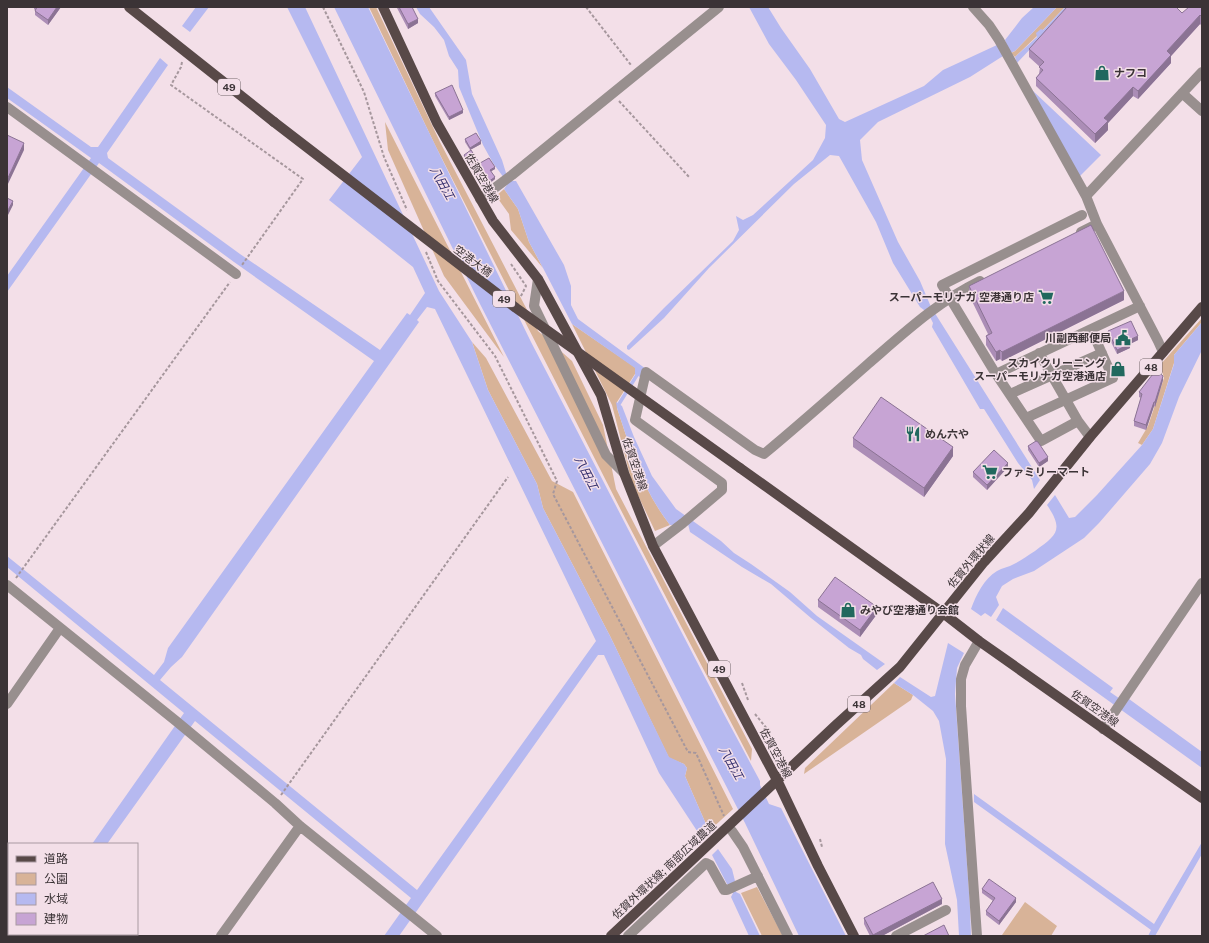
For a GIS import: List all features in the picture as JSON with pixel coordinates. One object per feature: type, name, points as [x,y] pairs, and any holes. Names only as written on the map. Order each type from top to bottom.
[{"type":"main road","name":"49","points":[[129,7],[185,52]]},
{"type":"main road","name":"佐賀空港線","points":[[383,7],[437,123],[480,200],[538,279],[601,395],[624,474],[654,546],[777,780],[818,866],[854,936]]},
{"type":"main road","name":"空港大橋","points":[[185,52],[516,308],[740,468]]},
{"type":"main road","name":"48","points":[[1163,352],[1202,307]]},
{"type":"main road","name":"佐賀外環状線","points":[[731,824],[900,667],[984,562],[1029,513],[1090,437],[1163,352]]},
{"type":"main road","name":"佐賀空港線","points":[[740,468],[943,613],[979,641],[1202,798]]},
{"type":"main road","name":"佐賀外環状線; 南部広域農道","points":[[611,936],[731,824]]},
{"type":"street","points":[[480,200],[638,74],[719,7]]},
{"type":"street","points":[[973,7],[1000,40],[1086,196],[1097,224],[1163,352]]},
{"type":"street","points":[[1086,196],[1202,72]]},
{"type":"street","points":[[1182,93],[1202,111]]},
{"type":"street","points":[[7,107],[236,274]]},
{"type":"street","points":[[1078,421],[1041,440],[996,374],[942,285],[1082,215]]},
{"type":"street","points":[[1069,238],[1097,224]]},
{"type":"street","points":[[654,546],[722,490],[722,483],[635,420],[646,372],[755,450],[764,454],[930,311],[992,275]]},
{"type":"street","points":[[538,279],[534,306],[606,455],[624,474]]},
{"type":"street","points":[[996,374],[1140,306]]},
{"type":"street","points":[[1026,418],[1113,378],[1091,329]]},
{"type":"street","points":[[1010,394],[1102,353]]},
{"type":"street","points":[[1039,354],[1078,421],[1090,437]]},
{"type":"street","points":[[1103,729],[1202,583]]},
{"type":"street","points":[[7,585],[176,721],[191,735],[275,803],[300,826],[437,936]]},
{"type":"street","points":[[7,704],[60,628]]},
{"type":"street","points":[[977,936],[961,706],[961,679],[965,665],[979,641]]},
{"type":"street","points":[[731,824],[788,936]]},
{"type":"street","points":[[221,936],[300,826]]},
{"type":"street","points":[[628,936],[706,863],[710,865],[724,890],[737,886],[758,876]]},
{"type":"street","points":[[896,936],[946,910]]},
{"type":"path","points":[[323,7],[364,92],[384,157],[410,216]]},
{"type":"path","points":[[586,7],[638,74]]},
{"type":"path","points":[[16,578],[303,180],[172,84],[181,67],[185,52]]},
{"type":"path","points":[[613,94],[690,178]]},
{"type":"path","points":[[426,252],[438,281],[494,356],[557,481],[553,494],[688,752],[696,753],[731,824]]},
{"type":"path","points":[[510,261],[526,286],[516,308]]},
{"type":"path","points":[[280,796],[508,477]]},
{"type":"path","points":[[751,709],[768,730]]},
{"type":"green space","points":[[369,7],[376,7],[440,142],[538,331],[572,361],[603,425],[616,489],[752,749],[751,761],[626,520],[435,145]]},
{"type":"green space","points":[[1057,7],[1065,7],[1015,57],[1011,53],[1015,51]]},
{"type":"green space","points":[[385,122],[504,357],[444,276],[388,150]]},
{"type":"green space","points":[[504,189],[518,209],[529,242],[543,268],[511,230],[509,214],[496,196]]},
{"type":"green space","points":[[1202,318],[1202,322],[1174,355],[1174,363],[1153,429],[1142,445],[1138,443],[1148,426],[1164,378],[1160,365]]},
{"type":"green space","points":[[572,324],[636,368],[635,374],[617,402],[617,408],[638,469],[660,511],[670,525],[655,531],[632,483],[612,405]]},
{"type":"green space","points":[[472,342],[486,358],[552,481],[573,492],[733,809],[709,831],[685,776],[687,768],[684,764],[669,758],[610,636],[543,508],[537,484],[488,390]]},
{"type":"green space","points":[[894,683],[913,695],[911,700],[804,774],[805,768]]},
{"type":"green space","points":[[757,887],[783,936],[762,936],[741,893]]},
{"type":"green space","points":[[1025,902],[1057,926],[1051,936],[1002,935]]},
{"type":"water","points":[[196,7],[209,7],[190,32],[182,26]]},
{"type":"water","points":[[287,7],[305,7],[439,291],[472,342],[488,390],[537,484],[543,508],[610,636],[669,757],[684,764],[687,768],[685,776],[709,831],[701,837],[659,773],[604,655],[598,655],[399,936],[384,936],[411,898],[195,721],[108,843],[93,843],[184,713],[7,567],[7,556],[154,675],[164,662],[168,648],[374,361],[234,262],[99,163],[7,292],[7,276],[91,158],[7,98],[7,87],[91,147],[98,147],[160,58],[168,65],[107,153],[108,158],[240,254],[380,350],[407,313],[410,315],[425,293],[413,267],[329,200],[362,157]],"holes":[[[427,307],[435,309],[596,641],[417,890],[160,680],[182,657],[419,322],[417,320]]]},
{"type":"water","name":"八田江","points":[[334,7],[368,7],[531,342],[760,781],[760,785],[769,804],[781,808],[846,936],[799,936],[745,823],[480,304]]},
{"type":"water","points":[[416,7],[429,7],[466,60],[472,94],[502,160],[506,173],[512,181],[516,181],[564,265],[571,286],[571,305],[578,319],[646,369],[640,377],[635,374],[635,368],[572,324],[529,242],[518,209],[504,189],[507,185],[504,178],[493,163],[483,145],[459,87],[458,70],[449,56],[444,40],[434,27],[420,14]]},
{"type":"water","points":[[749,7],[768,7],[810,69],[839,119],[845,122],[924,86],[943,70],[997,45],[1006,43],[1005,40],[1022,18],[1034,7],[1057,7],[1015,51],[1003,56],[970,77],[878,122],[860,140],[862,160],[898,242],[920,281],[931,307],[1040,480],[1034,489],[1032,480],[1018,463],[984,409],[980,409],[932,327],[933,323],[928,313],[920,307],[893,263],[876,222],[839,156],[830,155],[794,184],[709,268],[664,318],[629,350],[627,349],[627,346],[664,308],[733,241],[739,230],[736,216],[743,220],[753,215],[813,160],[825,138],[826,125],[796,80],[769,44]]},
{"type":"water","points":[[1065,7],[1070,7],[1017,63],[1015,57],[1037,37],[1036,33],[1041,29],[1043,30]]},
{"type":"water","points":[[1032,90],[1101,155],[1079,177]]},
{"type":"water","points":[[1202,322],[1202,350],[1179,397],[1162,443],[1150,464],[1099,523],[1084,538],[1034,571],[1013,579],[1002,586],[996,597],[999,605],[991,617],[985,613],[981,616],[971,609],[981,588],[992,574],[1022,560],[1049,541],[1053,536],[1056,531],[1055,520],[1047,505],[1055,495],[1069,518],[1075,517],[1142,445],[1153,429],[1174,364],[1174,355]]},
{"type":"water","points":[[616,402],[622,406],[652,476],[676,509],[721,541],[734,553],[790,592],[817,616],[885,664],[877,670],[863,659],[861,655],[849,648],[771,584],[742,567],[690,532],[688,524],[670,525],[652,497],[638,469]]},
{"type":"water","points":[[1003,608],[1113,688],[1110,692],[1126,703],[1129,699],[1202,752],[1202,768],[996,620]]},
{"type":"water","points":[[948,643],[964,653],[957,668],[955,694],[971,936],[959,936],[957,900],[945,844],[946,759],[939,721],[933,711],[913,695],[894,683],[900,677],[931,697],[935,696]]},
{"type":"water","points":[[974,794],[1154,924],[1202,842],[1202,854],[1155,936],[1148,936],[1151,930],[974,802]]},
{"type":"water","points":[[718,849],[732,869],[735,881],[732,883],[736,892],[740,894],[760,936],[749,936],[731,897],[733,893],[712,855]]},
{"type":"building","points":[[37,7],[57,7],[48,20],[35,11]]},
{"type":"building","points":[[399,7],[412,7],[418,19],[408,24]]},
{"type":"building","name":"ナフコ","points":[[1067,7],[1176,7],[1182,13],[1189,7],[1202,7],[1202,17],[1200,15],[1167,51],[1171,55],[1138,91],[1133,87],[1104,118],[1108,121],[1095,134],[1036,78],[1043,70],[1039,67],[1044,62],[1029,49]]},
{"type":"building","points":[[452,85],[463,110],[449,117],[435,93]]},
{"type":"building","points":[[476,133],[481,141],[470,148],[465,139]]},
{"type":"building","points":[[7,135],[24,143],[7,180]]},
{"type":"building","points":[[471,150],[478,161],[470,165],[464,155]]},
{"type":"building","points":[[489,158],[495,167],[490,170],[495,177],[484,185],[473,167]]},
{"type":"building","points":[[7,198],[13,201],[8,210],[7,210]]},
{"type":"building","name":"スーパーモリナガ 空港通り店","points":[[1091,225],[1124,291],[1002,352],[1000,350],[996,352],[986,336],[992,333],[969,286]]},
{"type":"building","name":"川副西郵便局","points":[[1131,321],[1138,336],[1129,340],[1130,344],[1117,350],[1108,331]]},
{"type":"building","points":[[1156,370],[1163,376],[1146,425],[1134,421],[1142,394],[1139,392]]},
{"type":"building","points":[[881,397],[953,447],[924,488],[853,438]]},
{"type":"building","points":[[1036,441],[1048,457],[1039,463],[1028,446]]},
{"type":"building","name":"ファミリーマート","points":[[994,450],[1008,463],[987,485],[973,472]]},
{"type":"building","name":"みやび空港通り会館","points":[[835,577],[877,607],[860,630],[818,600]]},
{"type":"building","points":[[989,879],[1016,898],[999,921],[986,911],[995,898],[982,889]]},
{"type":"building","points":[[933,882],[942,899],[873,935],[864,918]]},
{"type":"building","points":[[944,925],[949,936],[923,936]]},
{"type":"waterway","points":[[619,404],[637,375]]},
{"type":"place","name":"ナフコ","points":[[1102,73]]},
{"type":"place","name":"スーパーモリナガ 空港通り店","points":[[1046,297]]},
{"type":"place","name":"川副西郵便局","points":[[1123,338]]},
{"type":"place","name":"スカイクリーニング スーパーモリナガ空港通店","points":[[1118,369]]},
{"type":"place","name":"めん六や","points":[[913,434]]},
{"type":"place","name":"ファミリーマート","points":[[990,472]]},
{"type":"place","name":"みやび空港通り会館","points":[[848,610]]}]
